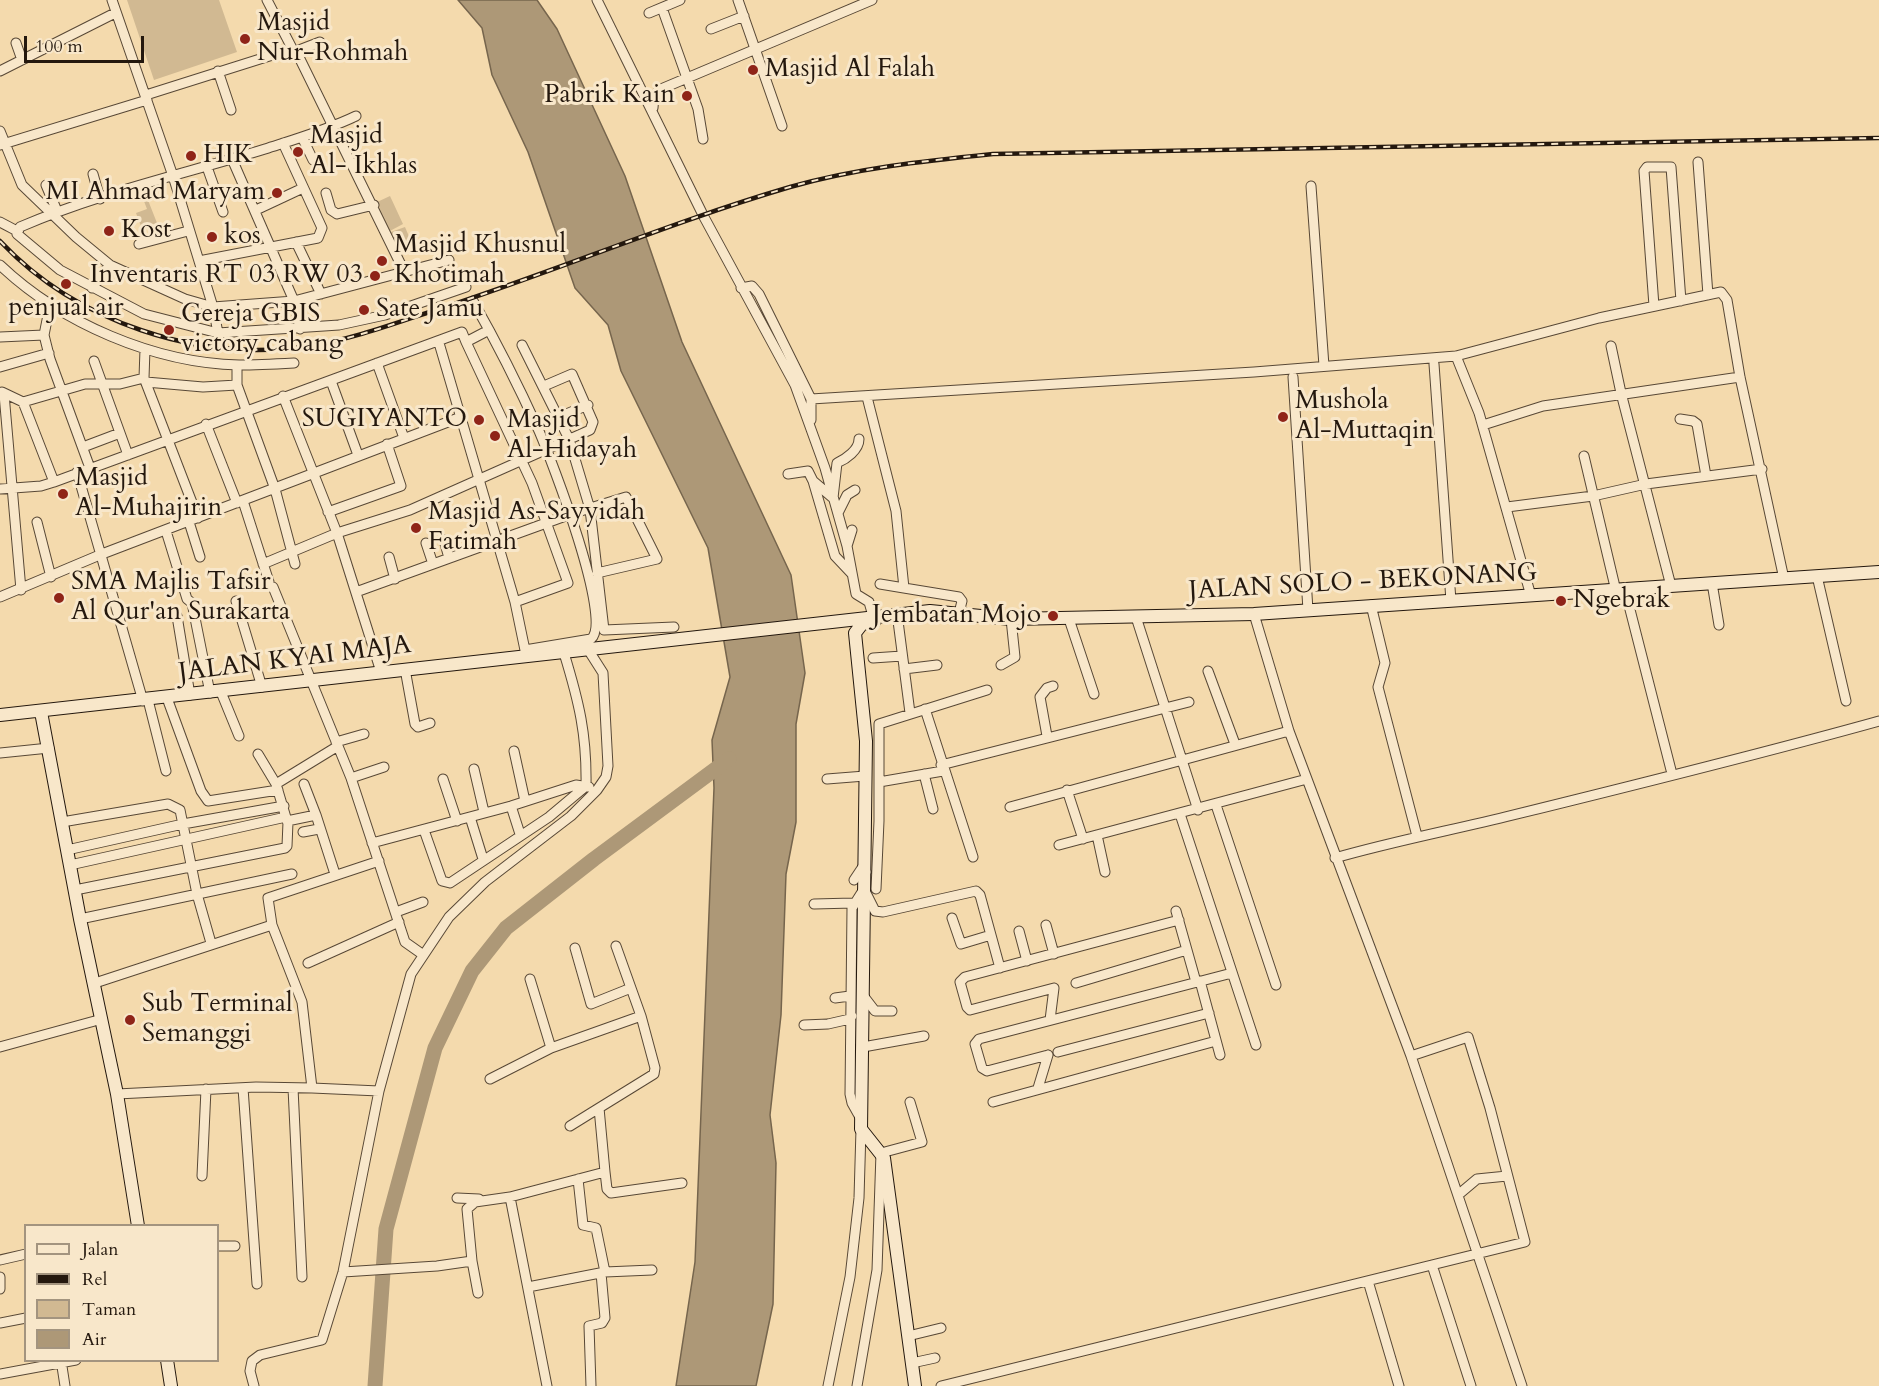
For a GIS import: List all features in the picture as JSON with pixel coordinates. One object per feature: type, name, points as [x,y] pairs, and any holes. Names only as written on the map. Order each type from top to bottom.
[{"type":"main road","name":"JALAN SOLO - BEKONANG","points":[[593,650],[849,618],[930,611],[1011,619],[1254,614],[1879,572]]},
{"type":"main road","points":[[915,1386],[908,1335],[870,1138],[858,997],[864,889],[866,741],[855,633],[862,624],[965,614]]},
{"type":"main road","name":"JALAN KYAI MAJA","points":[[0,713],[41,712],[526,654],[593,650]]},
{"type":"main road","points":[[41,712],[80,919],[117,1094],[138,1224]]},
{"type":"main road","points":[[167,1362],[171,1386]]},
{"type":"street","points":[[112,0],[173,176],[188,231],[213,306],[218,333]]},
{"type":"street","points":[[267,0],[294,52],[302,59],[404,271]]},
{"type":"street","points":[[597,0],[741,288],[795,386],[811,426],[838,513],[854,576],[856,594],[869,602],[873,616]]},
{"type":"street","points":[[649,13],[664,4],[680,0]]},
{"type":"street","points":[[738,0],[782,126]]},
{"type":"street","points":[[653,111],[657,92],[872,0]]},
{"type":"street","points":[[664,4],[698,109],[703,139]]},
{"type":"street","points":[[0,71],[115,13]]},
{"type":"street","points":[[711,29],[744,16]]},
{"type":"street","points":[[2,144],[218,71],[279,53],[294,52],[320,42]]},
{"type":"street","points":[[16,43],[22,60]]},
{"type":"street","points":[[218,71],[231,110]]},
{"type":"street","points":[[17,231],[54,212],[302,137],[333,127],[356,116]]},
{"type":"street","points":[[0,131],[2,144],[22,185],[110,265],[156,288],[213,306],[294,301],[449,260]]},
{"type":"street","points":[[302,137],[313,160]]},
{"type":"street","points":[[199,261],[318,238],[322,228],[283,143]]},
{"type":"street","points":[[232,159],[294,301],[300,329]]},
{"type":"street","points":[[1698,162],[1708,295]]},
{"type":"street","points":[[1654,306],[1644,171],[1647,167],[1668,165],[1671,167],[1681,301]]},
{"type":"street","points":[[207,167],[223,212]]},
{"type":"street","points":[[93,174],[100,199]]},
{"type":"street","points":[[46,184],[54,212]]},
{"type":"street","points":[[1311,186],[1324,366]]},
{"type":"street","points":[[256,210],[303,188]]},
{"type":"street","points":[[326,193],[331,210],[337,214],[374,205]]},
{"type":"street","points":[[0,222],[17,231],[19,237],[60,270],[92,288],[144,314],[218,333],[339,325],[385,315],[466,287]]},
{"type":"street","points":[[139,244],[188,231]]},
{"type":"street","points":[[296,242],[321,294]]},
{"type":"street","points":[[0,265],[50,305],[91,327],[145,349],[237,365],[294,363]]},
{"type":"street","points":[[92,288],[110,265]]},
{"type":"street","points":[[741,288],[752,286],[759,294],[812,399],[811,426]]},
{"type":"street","points":[[812,399],[1456,356],[1654,306],[1721,292],[1725,295],[1740,377],[1762,469],[1784,579]]},
{"type":"street","points":[[439,343],[515,602],[526,654],[595,636],[592,590],[571,514],[545,449],[473,301]]},
{"type":"street","points":[[50,305],[44,335],[90,468]]},
{"type":"street","points":[[466,342],[489,330]]},
{"type":"street","points":[[0,489],[40,486],[54,482],[283,396],[439,343],[462,332],[521,459],[548,524],[568,583],[515,602]]},
{"type":"street","points":[[0,337],[44,335]]},
{"type":"street","points":[[522,345],[569,439],[590,509],[605,631],[674,627]]},
{"type":"street","points":[[1611,346],[1671,586]]},
{"type":"street","points":[[145,349],[145,380],[168,440],[194,520],[200,557]]},
{"type":"street","points":[[0,367],[49,353]]},
{"type":"street","points":[[1456,356],[1483,425],[1531,596]]},
{"type":"street","points":[[94,361],[128,455]]},
{"type":"street","points":[[377,363],[405,438]]},
{"type":"street","points":[[1434,364],[1451,601]]},
{"type":"street","points":[[237,365],[237,385],[275,489],[295,564]]},
{"type":"street","points":[[263,564],[337,533],[410,510],[478,481],[593,426],[588,405],[573,374],[544,386]]},
{"type":"street","points":[[1293,377],[1308,610]]},
{"type":"street","points":[[1483,425],[1543,406],[1740,377]]},
{"type":"street","points":[[23,402],[61,389],[85,384],[120,384],[145,380],[203,387],[237,385]]},
{"type":"street","points":[[331,381],[358,455]]},
{"type":"street","points":[[2,392],[23,402],[54,482]]},
{"type":"street","points":[[2,392],[21,590]]},
{"type":"street","points":[[283,396],[337,533],[381,672]]},
{"type":"street","points":[[867,397],[895,504],[903,588]]},
{"type":"street","points":[[559,417],[588,405]]},
{"type":"street","points":[[0,597],[102,554],[461,417]]},
{"type":"street","points":[[1680,419],[1697,424],[1706,476]]},
{"type":"street","points":[[206,424],[240,502],[271,585],[314,681],[351,778],[408,946],[422,954]]},
{"type":"street","points":[[84,447],[120,433]]},
{"type":"street","points":[[833,498],[837,463],[845,459],[858,446],[859,439]]},
{"type":"street","points":[[328,512],[401,486],[387,444]]},
{"type":"street","points":[[1584,456],[1671,770]]},
{"type":"street","points":[[1506,507],[1593,495],[1646,484],[1762,469]]},
{"type":"street","points":[[788,474],[808,471],[835,556],[854,576]]},
{"type":"street","points":[[77,472],[166,771]]},
{"type":"street","points":[[813,481],[833,498]]},
{"type":"street","points":[[838,513],[847,495],[855,490]]},
{"type":"street","points":[[356,592],[571,514],[622,497],[628,498],[657,559],[597,573]]},
{"type":"street","points":[[37,522],[51,577]]},
{"type":"street","points":[[847,546],[852,530]]},
{"type":"street","points":[[166,531],[187,599],[192,603],[216,692],[239,736]]},
{"type":"street","points":[[444,540],[449,558]]},
{"type":"street","points":[[426,543],[434,564]]},
{"type":"street","points":[[389,557],[395,579]]},
{"type":"street","points":[[1817,576],[1846,701]]},
{"type":"street","points":[[880,584],[959,597],[965,614]]},
{"type":"street","points":[[1712,584],[1719,625]]},
{"type":"street","points":[[236,600],[262,687]]},
{"type":"street","points":[[1371,605],[1384,663],[1378,687],[1417,836]]},
{"type":"street","points":[[1254,614],[1289,731],[1411,1056],[1522,1386]]},
{"type":"street","points":[[177,616],[190,695]]},
{"type":"street","points":[[1136,617],[1198,810]]},
{"type":"street","points":[[1001,665],[1015,657],[1011,619]]},
{"type":"street","points":[[1069,619],[1094,694]]},
{"type":"street","points":[[898,621],[910,712]]},
{"type":"street","points":[[254,1386],[250,1371],[252,1361],[260,1356],[322,1340],[343,1272],[379,1092],[400,1007],[411,974],[422,954],[449,917],[485,882],[571,816],[597,790],[606,777],[608,766],[603,673],[593,650]]},
{"type":"street","points":[[424,830],[444,883],[450,883],[567,804],[586,786],[587,750],[584,721],[564,653]]},
{"type":"street","points":[[873,658],[903,656]]},
{"type":"street","points":[[904,669],[937,665]]},
{"type":"street","points":[[405,669],[414,724],[418,727],[430,723]]},
{"type":"street","points":[[1208,672],[1235,744]]},
{"type":"street","points":[[1047,736],[1040,697],[1047,688],[1053,686]]},
{"type":"street","points":[[854,880],[864,868],[871,886],[876,888],[879,724],[910,712],[987,690]]},
{"type":"street","points":[[167,698],[208,801],[277,787],[337,744],[364,734]]},
{"type":"street","points":[[879,782],[924,774],[1047,736],[1189,702]]},
{"type":"street","points":[[925,709],[942,768],[973,857]]},
{"type":"street","points":[[1335,858],[1417,836],[1762,754],[1879,721]]},
{"type":"street","points":[[1010,807],[1183,758],[1289,731]]},
{"type":"street","points":[[0,753],[49,748]]},
{"type":"street","points":[[514,751],[525,801]]},
{"type":"street","points":[[75,890],[190,865],[285,848],[287,846],[287,820],[284,806],[277,787],[258,754]]},
{"type":"street","points":[[351,778],[384,767]]},
{"type":"street","points":[[474,769],[484,812]]},
{"type":"street","points":[[924,774],[933,809]]},
{"type":"street","points":[[827,779],[865,776]]},
{"type":"street","points":[[443,779],[457,821]]},
{"type":"street","points":[[1059,845],[1198,810],[1306,779]]},
{"type":"street","points":[[304,784],[335,874]]},
{"type":"street","points":[[372,843],[511,806],[576,785],[597,790]]},
{"type":"street","points":[[1067,790],[1083,839]]},
{"type":"street","points":[[62,822],[168,804],[180,810],[190,865],[211,943]]},
{"type":"street","points":[[1216,805],[1276,985]]},
{"type":"street","points":[[67,850],[183,824],[284,806]]},
{"type":"street","points":[[511,806],[520,834]]},
{"type":"street","points":[[1180,814],[1256,1046]]},
{"type":"street","points":[[70,865],[186,839],[316,815]]},
{"type":"street","points":[[470,817],[483,859]]},
{"type":"street","points":[[303,832],[319,829]]},
{"type":"street","points":[[1096,835],[1106,872]]},
{"type":"street","points":[[312,1088],[302,1002],[272,925],[267,901],[270,895],[379,861]]},
{"type":"street","points":[[80,919],[292,874]]},
{"type":"street","points":[[857,1386],[877,1270],[870,1138],[852,1103],[850,1094],[850,1019],[858,997],[853,903],[864,889],[875,911],[883,912],[976,891],[980,895],[1000,968]]},
{"type":"street","points":[[396,912],[423,902]]},
{"type":"street","points":[[814,904],[853,903]]},
{"type":"street","points":[[1050,1020],[1054,988],[968,1009],[960,982],[965,977],[1054,954],[1177,916],[1186,950],[1209,1013],[1220,1055]]},
{"type":"street","points":[[952,918],[962,944],[991,936]]},
{"type":"street","points":[[308,963],[399,922]]},
{"type":"street","points":[[95,983],[211,943],[272,925]]},
{"type":"street","points":[[1046,925],[1054,954]]},
{"type":"street","points":[[1019,931],[1027,961]]},
{"type":"street","points":[[570,1126],[655,1072],[641,1016],[616,946]]},
{"type":"street","points":[[575,948],[591,1004],[631,988]]},
{"type":"street","points":[[1076,983],[1186,950]]},
{"type":"street","points":[[1038,1088],[1048,1055],[987,1071],[982,1068],[975,1044],[979,1039],[1232,973]]},
{"type":"street","points":[[530,979],[546,1023],[551,1048]]},
{"type":"street","points":[[835,998],[858,997],[875,1011],[892,1011]]},
{"type":"street","points":[[1058,1052],[1209,1013]]},
{"type":"street","points":[[490,1079],[551,1048],[641,1016]]},
{"type":"street","points":[[0,1047],[102,1019]]},
{"type":"street","points":[[804,1025],[828,1024],[850,1019]]},
{"type":"street","points":[[863,1047],[924,1036]]},
{"type":"street","points":[[941,1386],[1525,1242],[1468,1037],[1411,1056]]},
{"type":"street","points":[[993,1102],[1216,1041]]},
{"type":"street","points":[[117,1094],[243,1088],[312,1088],[379,1092]]},
{"type":"street","points":[[243,1088],[257,1284]]},
{"type":"street","points":[[293,1088],[302,1277]]},
{"type":"street","points":[[202,1176],[207,1089]]},
{"type":"street","points":[[870,1138],[922,1142],[910,1102]]},
{"type":"street","points":[[599,1108],[607,1189],[610,1193],[682,1183]]},
{"type":"street","points":[[828,1386],[850,1277],[859,1198],[870,1138]]},
{"type":"street","points":[[478,1293],[471,1261],[467,1209],[475,1202],[510,1197],[605,1172]]},
{"type":"street","points":[[1458,1195],[1477,1179],[1507,1176]]},
{"type":"street","points":[[578,1179],[583,1225],[596,1228],[603,1272],[605,1318],[602,1323],[589,1326],[591,1386]]},
{"type":"street","points":[[457,1198],[486,1200],[510,1197]]},
{"type":"street","points":[[510,1197],[547,1386]]},
{"type":"street","points":[[219,1246],[235,1246]]},
{"type":"street","points":[[0,1260],[24,1254]]},
{"type":"street","points":[[343,1272],[471,1261]]},
{"type":"street","points":[[1432,1265],[1471,1386]]},
{"type":"street","points":[[528,1287],[603,1272],[652,1270]]},
{"type":"street","points":[[0,1277],[0,1289]]},
{"type":"street","points":[[1368,1281],[1399,1386]]},
{"type":"street","points":[[0,1323],[24,1318]]},
{"type":"street","points":[[908,1335],[941,1328]]},
{"type":"street","points":[[912,1363],[935,1358]]},
{"type":"street","points":[[0,1374],[61,1362],[65,1386]]},
{"type":"green space","points":[[127,0],[219,0],[237,52],[154,80]]},
{"type":"green space","points":[[144,190],[157,223],[142,229],[136,213],[147,209],[140,191]]},
{"type":"green space","points":[[390,196],[403,224],[388,232],[375,203]]},
{"type":"green space","points":[[405,227],[413,246],[397,252],[388,233]]},
{"type":"water","points":[[458,0],[537,0],[557,29],[625,176],[682,342],[791,575],[805,673],[796,724],[796,822],[786,874],[781,1015],[770,1115],[776,1163],[773,1304],[756,1386],[676,1386],[695,1262],[714,788],[712,740],[730,677],[708,548],[621,371],[608,325],[575,288],[528,152],[492,75],[482,28]]},
{"type":"waterway","points":[[375,1386],[386,1229],[435,1048],[472,971],[506,928],[594,859],[729,759]]},
{"type":"railway","points":[[0,241],[31,269],[65,294],[102,314],[141,330],[182,342],[225,348],[267,350],[326,343],[378,329],[703,215],[790,187],[865,170],[916,163],[993,154],[1879,138]]},
{"type":"place","name":"Masjid Nur-Rohmah","points":[[245,39]]},
{"type":"place","name":"Masjid Al Falah","points":[[753,70]]},
{"type":"place","name":"Pabrik Kain","points":[[687,96]]},
{"type":"place","name":"Masjid Al- Ikhlas","points":[[298,152]]},
{"type":"place","name":"HIK","points":[[191,156]]},
{"type":"place","name":"MI Ahmad Maryam","points":[[277,193]]},
{"type":"place","name":"Kost","points":[[109,231]]},
{"type":"place","name":"kos","points":[[212,237]]},
{"type":"place","name":"Masjid Khusnul Khotimah","points":[[382,261]]},
{"type":"place","name":"Inventaris RT 03 RW 03","points":[[375,276]]},
{"type":"place","name":"penjual air","points":[[66,284]]},
{"type":"place","name":"Sate Jamu","points":[[364,310]]},
{"type":"place","name":"Gereja GBIS victory cabang","points":[[169,330]]},
{"type":"place","name":"Mushola Al-Muttaqin","points":[[1283,417]]},
{"type":"place","name":"SUGIYANTO","points":[[479,420]]},
{"type":"place","name":"Masjid Al-Hidayah","points":[[495,436]]},
{"type":"place","name":"Masjid Al-Muhajirin","points":[[63,494]]},
{"type":"place","name":"Masjid As-Sayyidah Fatimah","points":[[416,528]]},
{"type":"place","name":"SMA Majlis Tafsir Al Qur'an Surakarta","points":[[59,598]]},
{"type":"place","name":"Ngebrak","points":[[1561,601]]},
{"type":"place","name":"Jembatan Mojo","points":[[1053,616]]},
{"type":"place","name":"Sub Terminal Semanggi","points":[[130,1020]]}]
